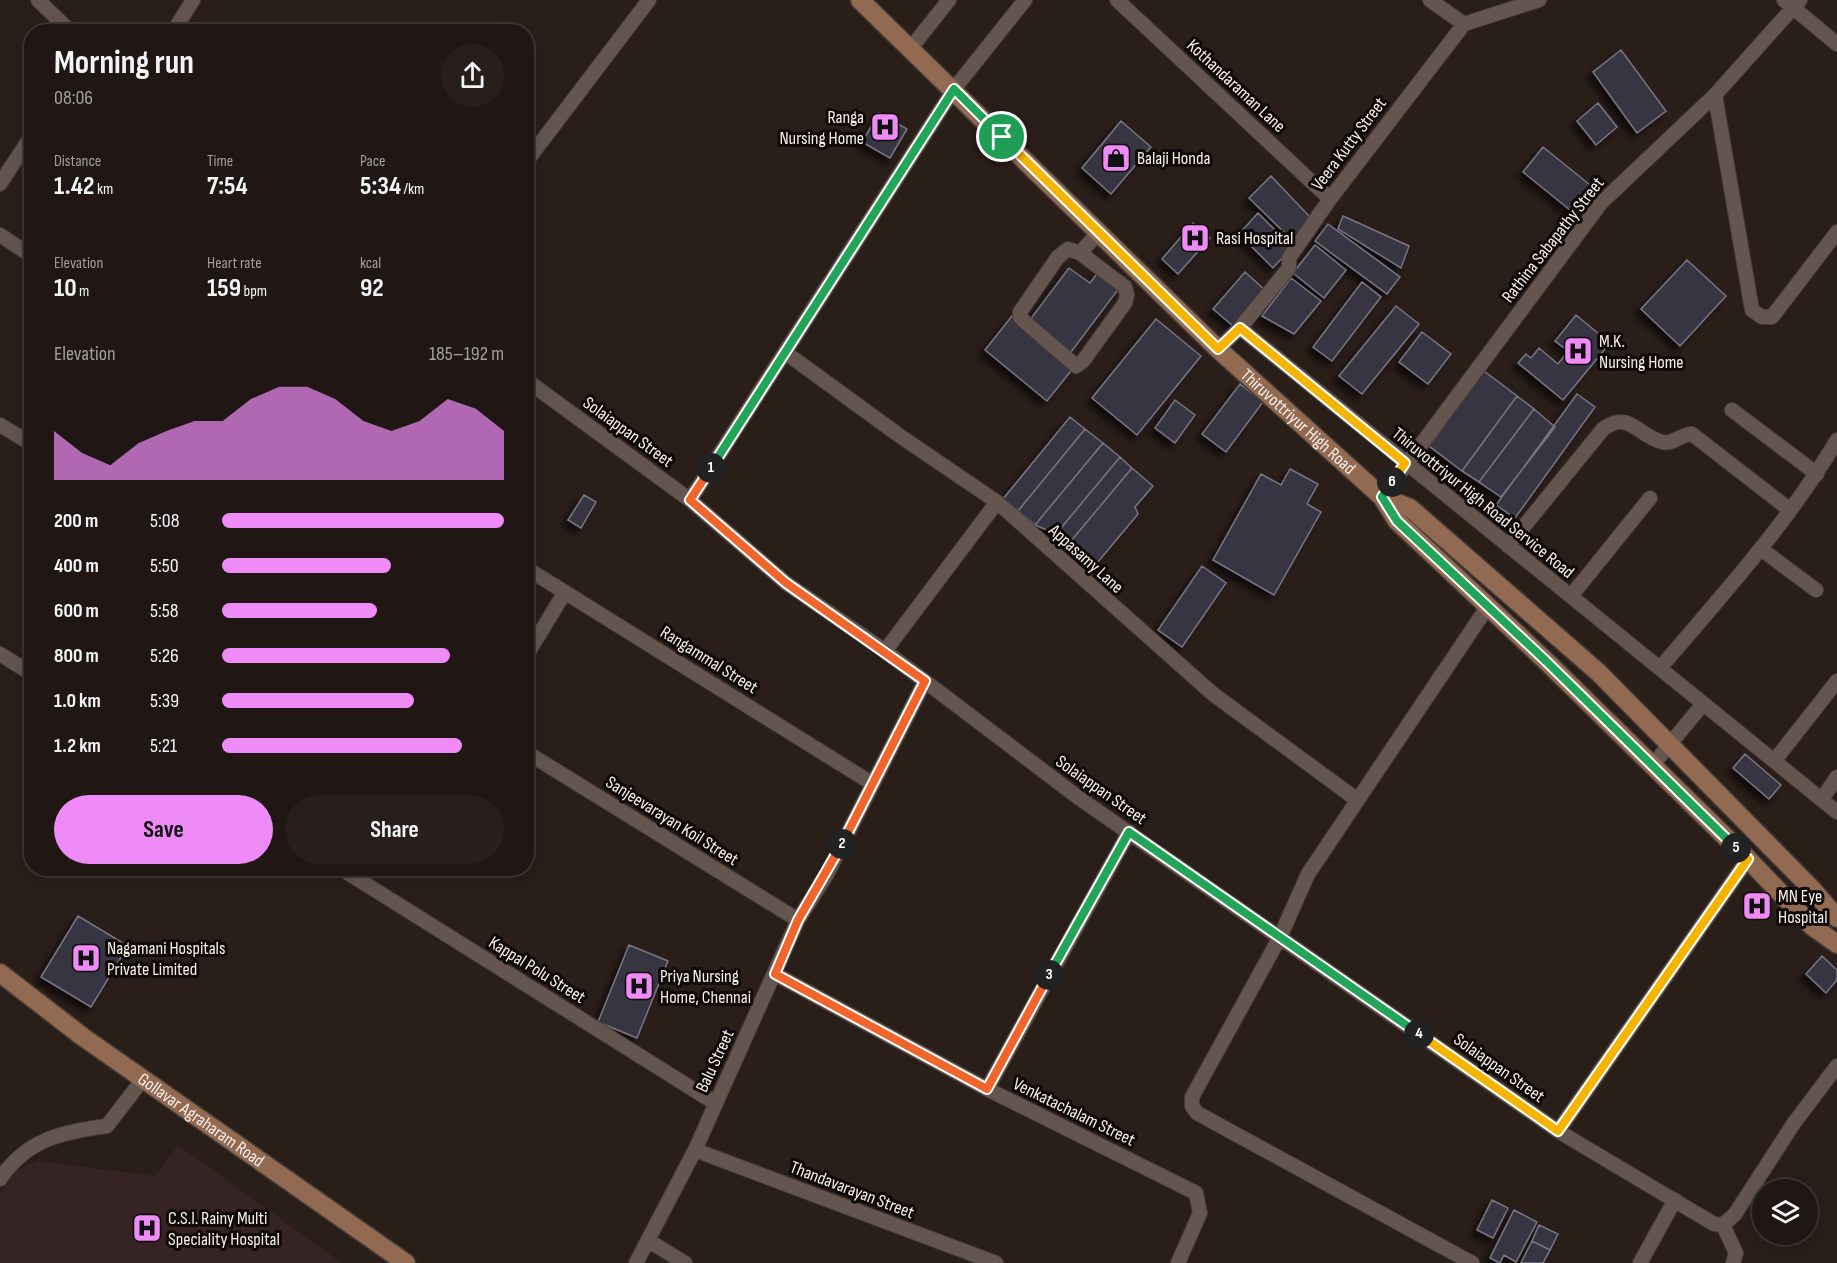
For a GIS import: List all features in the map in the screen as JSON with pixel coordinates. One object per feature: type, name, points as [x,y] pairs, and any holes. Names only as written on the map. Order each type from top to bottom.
[{"type":"main road","name":"Thiruvottriyur High Road","points":[[860,0],[954,89],[1218,349],[1382,497],[1397,521],[1488,606],[1748,859],[1813,927],[1837,944]]},
{"type":"main road","points":[[1382,497],[1410,508],[1599,673],[1812,889],[1837,918]]},
{"type":"main road","name":"Gollavar Agraharam Road","points":[[0,973],[83,1037],[406,1263]]},
{"type":"street","points":[[38,0],[63,24]]},
{"type":"street","points":[[177,24],[193,0]]},
{"type":"street","points":[[534,151],[649,0]]},
{"type":"street","points":[[910,49],[949,0]]},
{"type":"street","points":[[690,500],[954,89],[1025,0]]},
{"type":"street","name":"Kothandaraman Lane","points":[[1117,0],[1330,199]]},
{"type":"street","points":[[1430,0],[1464,24],[1539,0]]},
{"type":"street","points":[[1793,2],[1837,44]]},
{"type":"street","name":"Rathina Sabapathy Street","points":[[1382,497],[1405,463],[1601,203],[1715,95],[1793,2]]},
{"type":"street","name":"Veera Kutty Street","points":[[1218,349],[1240,328],[1289,268],[1289,258],[1330,199],[1464,24]]},
{"type":"street","points":[[1715,95],[1752,310],[1762,316],[1772,317],[1837,232]]},
{"type":"street","points":[[0,184],[24,147]]},
{"type":"street","points":[[1080,253],[1099,232]]},
{"type":"street","points":[[0,235],[24,251]]},
{"type":"street","points":[[1127,295],[1125,287],[1080,253],[1068,249],[1058,257],[1020,312],[1020,316],[1076,366],[1083,361],[1113,320],[1127,295],[1145,277]]},
{"type":"street","name":"Thiruvottriyur High Road Service Road","points":[[1240,328],[1837,812]]},
{"type":"street","name":"Appasamy Lane","points":[[786,353],[900,436],[997,502],[1213,694],[1356,799]]},
{"type":"street","name":"Solaiappan Street","points":[[534,386],[690,500],[786,583],[885,651],[1079,798],[1558,1131],[1714,1224],[1723,1225]]},
{"type":"street","points":[[1732,410],[1817,474]]},
{"type":"street","points":[[1508,546],[1603,429],[1614,421],[1622,421],[1662,442],[1671,442],[1685,434],[1692,434],[1790,510]]},
{"type":"street","points":[[0,424],[24,439]]},
{"type":"street","points":[[1661,668],[1761,549],[1817,474],[1837,440]]},
{"type":"street","points":[[1571,597],[1650,498]]},
{"type":"street","points":[[885,651],[997,502]]},
{"type":"street","points":[[1761,549],[1816,590]]},
{"type":"street","name":"Rangammal Street","points":[[534,573],[873,784]]},
{"type":"street","points":[[534,643],[565,592]]},
{"type":"street","points":[[1472,1263],[1197,1113],[1192,1106],[1192,1097],[1280,937],[1308,874],[1356,799],[1488,606]]},
{"type":"street","points":[[0,654],[24,669]]},
{"type":"street","name":"Balu Street","points":[[636,1263],[695,1150],[798,920],[827,874],[925,681]]},
{"type":"street","points":[[1775,760],[1837,681]]},
{"type":"street","points":[[1652,767],[1703,704]]},
{"type":"street","name":"Sanjeevarayan Koil Street","points":[[534,757],[798,920]]},
{"type":"street","points":[[1822,799],[1837,777]]},
{"type":"street","points":[[987,1089],[1129,832]]},
{"type":"street","points":[[1558,1131],[1748,859]]},
{"type":"street","name":"Kappal Polu Street","points":[[353,876],[716,1102]]},
{"type":"street","name":"Venkatachalam Street","points":[[775,974],[987,1089],[1196,1192],[1200,1213],[1178,1263]]},
{"type":"street","points":[[1733,1263],[1736,1253],[1723,1225],[1735,1215],[1794,1123],[1837,1066]]},
{"type":"street","points":[[0,1179],[8,1168],[38,1143],[54,1135],[107,1126],[143,1078]]},
{"type":"street","name":"Thandavarayan Street","points":[[695,1150],[996,1263]]},
{"type":"street","points":[[1640,1263],[1675,1200]]},
{"type":"street","points":[[649,1241],[685,1263]]},
{"type":"shaded area","name":"MN Eye Hospital","points":[[1763,890],[1770,898],[1752,921],[1743,914]]},
{"type":"shaded area","name":"C.S.I. Rainy Multi Speciality Hospital","points":[[178,1145],[342,1263],[0,1263],[0,1193],[16,1171],[38,1161],[155,1176]]},
{"type":"building","points":[[1621,50],[1666,111],[1637,133],[1593,72]]},
{"type":"building","points":[[1598,103],[1617,127],[1596,145],[1577,121]]},
{"type":"building","points":[[879,113],[907,129],[890,158],[862,142]]},
{"type":"building","name":"Balaji Honda","points":[[1121,121],[1151,147],[1111,194],[1082,168]]},
{"type":"building","points":[[1543,147],[1595,189],[1575,214],[1523,172]]},
{"type":"building","points":[[1271,176],[1310,217],[1294,242],[1249,198]]},
{"type":"building","points":[[1258,213],[1292,247],[1273,268],[1239,234]]},
{"type":"building","points":[[1343,216],[1409,246],[1401,268],[1338,229]]},
{"type":"building","points":[[1193,223],[1210,238],[1178,274],[1162,259]]},
{"type":"building","points":[[1328,224],[1400,277],[1387,294],[1315,241]]},
{"type":"building","points":[[1315,245],[1346,270],[1324,298],[1293,273]]},
{"type":"building","points":[[1687,260],[1726,296],[1680,346],[1641,309]]},
{"type":"building","points":[[1069,268],[1090,283],[1099,271],[1120,287],[1071,352],[1029,321]]},
{"type":"building","points":[[1245,272],[1265,290],[1233,326],[1213,309]]},
{"type":"building","points":[[1291,278],[1321,301],[1294,334],[1262,316]]},
{"type":"building","points":[[1362,282],[1381,297],[1332,361],[1313,347]]},
{"type":"building","points":[[1396,306],[1419,324],[1362,394],[1339,376]]},
{"type":"building","points":[[1576,315],[1610,343],[1563,400],[1518,363],[1526,354],[1531,358],[1539,348],[1558,364],[1568,351],[1555,341]]},
{"type":"building","points":[[1012,316],[1074,367],[1047,401],[985,350]]},
{"type":"building","points":[[1156,319],[1201,356],[1137,435],[1092,398]]},
{"type":"building","points":[[1422,332],[1451,354],[1428,384],[1399,362]]},
{"type":"building","points":[[1484,371],[1517,396],[1462,471],[1429,446]]},
{"type":"building","points":[[1240,384],[1263,402],[1226,452],[1202,434]]},
{"type":"building","points":[[1577,394],[1595,407],[1515,518],[1496,505]]},
{"type":"building","points":[[1517,396],[1534,409],[1479,482],[1462,471]]},
{"type":"building","points":[[1175,400],[1195,415],[1175,443],[1155,428]]},
{"type":"building","points":[[1534,409],[1555,427],[1501,497],[1479,482]]},
{"type":"building","points":[[1070,417],[1085,429],[1018,511],[1003,499]]},
{"type":"building","points":[[1085,429],[1103,443],[1035,525],[1018,511]]},
{"type":"building","points":[[1103,443],[1120,457],[1056,534],[1035,525]]},
{"type":"building","points":[[1120,457],[1132,468],[1066,547],[1056,534]]},
{"type":"building","points":[[1132,468],[1153,486],[1135,507],[1138,514],[1092,569],[1066,547]]},
{"type":"building","points":[[1290,469],[1318,484],[1307,504],[1321,512],[1274,595],[1213,560],[1261,474],[1281,485]]},
{"type":"building","points":[[584,495],[596,502],[581,528],[568,520]]},
{"type":"building","points":[[1202,566],[1226,583],[1182,647],[1158,630]]},
{"type":"building","points":[[1745,754],[1781,785],[1769,799],[1733,768]]},
{"type":"building","points":[[78,916],[128,946],[91,1007],[41,977]]},
{"type":"building","points":[[629,945],[668,961],[637,1038],[598,1022]]},
{"type":"building","points":[[1822,956],[1837,970],[1837,980],[1826,993],[1806,974]]},
{"type":"building","points":[[1492,1200],[1508,1208],[1493,1238],[1477,1230]]},
{"type":"building","points":[[1514,1210],[1537,1222],[1516,1262],[1504,1255],[1500,1263],[1490,1258]]},
{"type":"building","points":[[1539,1225],[1558,1234],[1550,1250],[1532,1241]]},
{"type":"building","points":[[1532,1241],[1550,1250],[1543,1263],[1521,1263]]},
{"type":"place","name":"Ranga Nursing Home","points":[[885,127]]},
{"type":"place","name":"Balaji Honda","points":[[1116,158]]},
{"type":"place","name":"Rasi Hospital","points":[[1195,238]]},
{"type":"place","name":"M.K. Nursing Home","points":[[1578,351]]},
{"type":"place","name":"MN Eye Hospital","points":[[1757,906]]},
{"type":"place","name":"Nagamani Hospitals Private Limited","points":[[86,958]]},
{"type":"place","name":"Priya Nursing Home, Chennai","points":[[639,986]]},
{"type":"place","name":"C.S.I. Rainy Multi Speciality Hospital","points":[[147,1228]]},
{"type":"route","points":[[954,89],[1002,137],[1218,349],[1240,328],[1405,463],[1382,497],[1397,521],[1546,661],[1748,859],[1558,1131],[1129,832],[987,1089],[775,974],[798,920],[827,874],[925,681],[786,583],[690,500],[954,89]]}]
